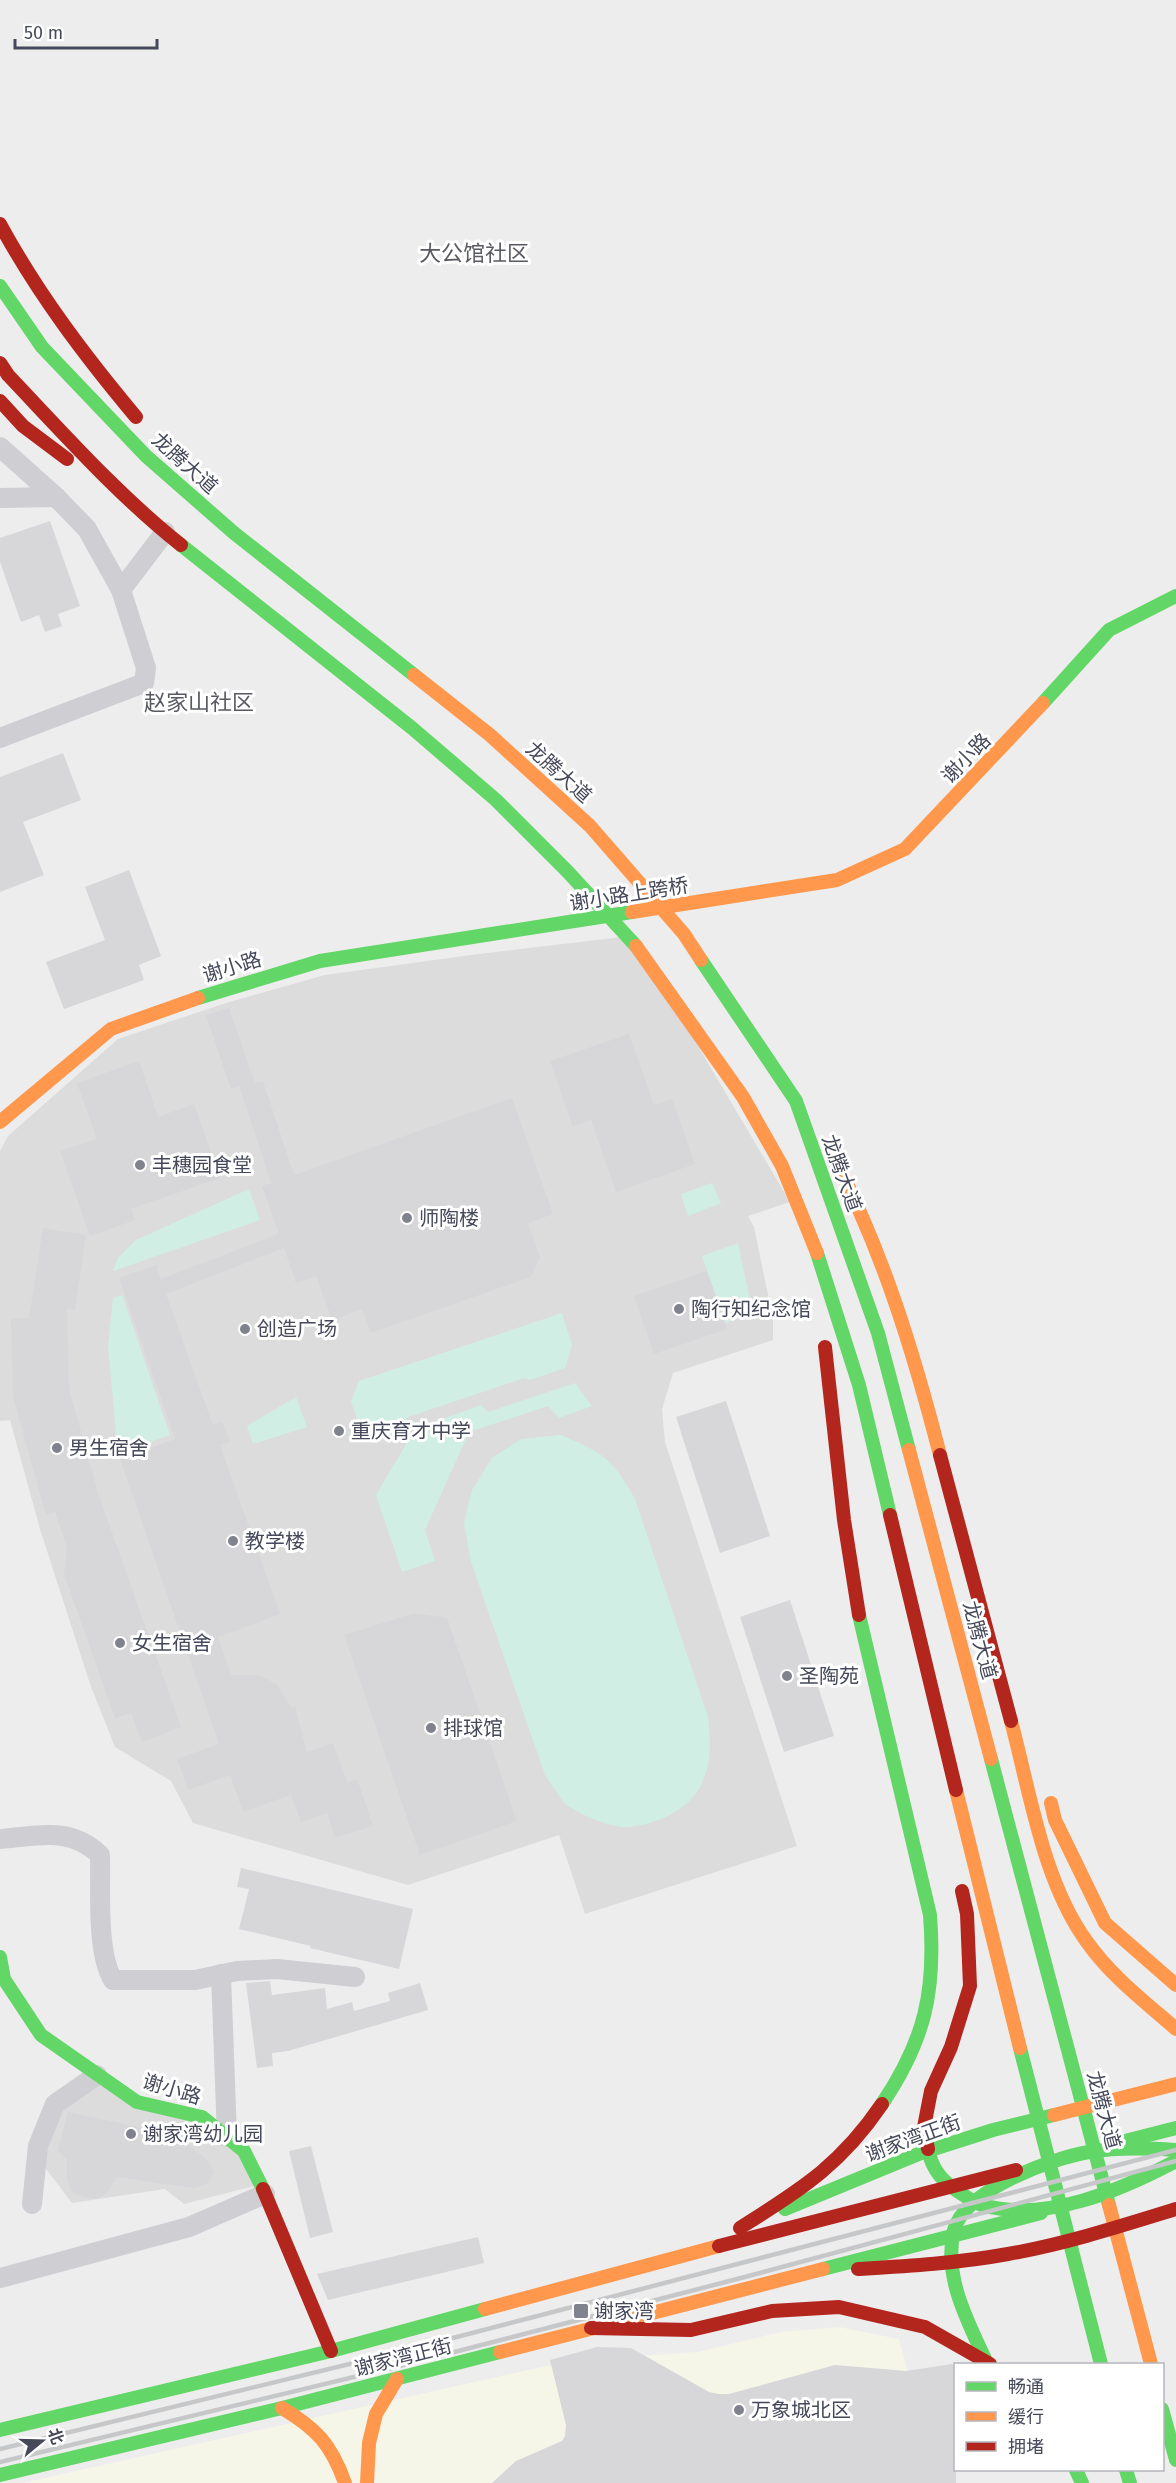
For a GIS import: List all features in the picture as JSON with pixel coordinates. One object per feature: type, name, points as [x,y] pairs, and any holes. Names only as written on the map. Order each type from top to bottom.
[{"type":"main road","points":[[0,224],[17,256],[74,343],[143,424]]},
{"type":"main road","name":"龙腾大道","points":[[0,286],[42,347],[146,456],[234,533],[490,735],[590,826],[684,934],[796,1101],[878,1333],[1151,2363]]},
{"type":"main road","points":[[0,363],[8,375],[107,479],[158,526]]},
{"type":"main road","points":[[0,401],[23,426],[158,526],[412,728],[496,800],[645,956],[743,1097],[782,1166],[812,1238],[859,1385],[1001,1976],[1101,2363]]},
{"type":"main road","points":[[173,460],[234,533]]},
{"type":"main road","name":"谢小路","points":[[755,893],[837,880],[905,849],[999,752],[1109,630],[1176,596]]},
{"type":"main road","name":"谢小路上跨桥","points":[[510,932],[755,893]]},
{"type":"main road","name":"谢小路","points":[[0,1122],[111,1029],[230,987],[320,962],[510,932]]},
{"type":"main road","points":[[796,1101],[824,1140],[852,1192],[917,1366],[1047,1858],[1064,1901],[1086,1941],[1118,1978],[1176,2029]]},
{"type":"main road","points":[[812,1238],[821,1314]]},
{"type":"main road","points":[[875,1251],[878,1333]]},
{"type":"main road","points":[[875,1251],[932,1373]]},
{"type":"main road","points":[[740,2228],[796,2192],[851,2144],[888,2097],[909,2054],[924,2015],[930,1989],[933,1949],[930,1915],[854,1592],[825,1342],[849,1438]]},
{"type":"main road","points":[[1046,1785],[1055,1820],[1105,1923],[1176,1985]]},
{"type":"main road","points":[[959,1880],[967,1914],[970,1986],[951,2047],[931,2091],[924,2127],[930,2161],[944,2183],[981,2205],[1021,2210],[1082,2202],[1144,2178],[1176,2161]]},
{"type":"main road","name":"谢小路","points":[[0,1957],[3,1979],[41,2035],[137,2102],[202,2117],[244,2151],[265,2194],[331,2351]]},
{"type":"main road","name":"谢家湾正街","points":[[674,2258],[921,2153],[993,2130],[1176,2084]]},
{"type":"main road","name":"谢家湾正街","points":[[0,2430],[331,2351],[674,2258],[1176,2128]]},
{"type":"main road","points":[[988,2363],[959,2303],[950,2262],[954,2229],[968,2206],[1010,2180],[1076,2154],[1147,2147],[1176,2150]]},
{"type":"main road","name":"谢家湾正街","points":[[0,2475],[282,2408],[1166,2181]]},
{"type":"main road","name":"谢家湾正街","points":[[814,2271],[926,2265],[1009,2254],[1099,2233],[1176,2209]]},
{"type":"main road","points":[[591,2328],[691,2330],[772,2311],[839,2307],[925,2327],[988,2363]]},
{"type":"main road","points":[[367,2483],[369,2443],[376,2414],[397,2379]]},
{"type":"main road","points":[[282,2408],[310,2426],[336,2457],[345,2483]]},
{"type":"main road","points":[[1164,2416],[1176,2460]]},
{"type":"street","points":[[0,447],[56,497],[87,529],[121,590],[146,668],[144,683],[0,738]]},
{"type":"street","points":[[0,498],[56,497]]},
{"type":"street","points":[[121,590],[158,526]]},
{"type":"street","points":[[0,1839],[62,1834],[87,1842],[100,1855],[105,1967],[113,1980],[195,1980],[237,1971],[277,1969],[355,1977]]},
{"type":"street","points":[[221,1974],[227,2137]]},
{"type":"street","points":[[32,2204],[38,2146],[55,2104],[97,2074]]},
{"type":"street","points":[[0,2278],[189,2227],[265,2194]]},
{"type":"shaded area","name":"重庆育才中学","points":[[622,937],[682,1019],[790,1202],[748,1216],[754,1227],[773,1319],[773,1340],[673,1373],[662,1409],[665,1442],[797,1846],[585,1914],[559,1835],[408,1885],[193,1823],[171,1781],[115,1747],[90,1684],[40,1529],[10,1420],[0,1421],[0,1151],[8,1136],[118,1039],[226,1003],[325,975]]},
{"type":"shaded area","name":"谢家湾幼儿园","points":[[94,2083],[200,2124],[239,2155],[254,2186],[184,2204],[165,2189],[72,2203],[43,2165],[58,2109]]},
{"type":"shaded area","points":[[839,2327],[899,2339],[938,2483],[22,2483],[573,2360],[698,2352],[781,2332]]},
{"type":"green space","points":[[712,1183],[721,1203],[688,1216],[681,1194]]},
{"type":"green space","points":[[249,1189],[260,1220],[113,1271],[118,1258],[136,1240]]},
{"type":"green space","points":[[738,1243],[751,1305],[743,1316],[725,1323],[702,1256]]},
{"type":"green space","points":[[122,1295],[170,1435],[118,1454],[108,1346],[113,1298]]},
{"type":"green space","points":[[562,1313],[572,1345],[565,1368],[530,1380],[524,1378],[408,1417],[398,1432],[376,1441],[363,1434],[351,1402],[359,1381]]},
{"type":"green space","points":[[575,1383],[592,1406],[559,1418],[548,1406],[469,1432],[425,1530],[435,1561],[402,1572],[376,1495],[415,1429],[481,1405],[488,1412]]},
{"type":"green space","points":[[296,1397],[307,1427],[253,1444],[247,1426]]},
{"type":"green space","points":[[561,1435],[605,1458],[620,1474],[635,1499],[708,1717],[709,1757],[706,1773],[698,1791],[691,1800],[672,1814],[639,1826],[621,1827],[580,1813],[564,1802],[545,1775],[471,1562],[464,1523],[472,1490],[492,1458],[521,1439]]},
{"type":"building","points":[[50,521],[80,606],[58,614],[62,626],[45,632],[39,615],[21,622],[0,562],[0,538]]},
{"type":"building","points":[[63,753],[81,800],[23,822],[44,875],[0,892],[0,777]]},
{"type":"building","points":[[129,870],[161,956],[139,965],[144,980],[64,1009],[46,962],[105,940],[85,887]]},
{"type":"building","points":[[229,1008],[255,1083],[263,1081],[294,1175],[512,1098],[553,1214],[528,1223],[540,1257],[531,1277],[371,1333],[362,1309],[332,1320],[316,1276],[296,1283],[284,1248],[166,1294],[213,1425],[222,1421],[230,1442],[220,1445],[280,1614],[218,1637],[231,1675],[259,1675],[278,1685],[291,1708],[295,1707],[307,1752],[333,1743],[347,1782],[357,1779],[373,1826],[335,1838],[327,1813],[301,1822],[291,1795],[243,1812],[230,1775],[188,1790],[177,1759],[219,1744],[120,1459],[175,1439],[119,1278],[156,1265],[161,1279],[279,1234],[262,1186],[271,1183],[239,1086],[231,1089],[206,1015]]},
{"type":"building","points":[[629,1034],[654,1105],[672,1099],[695,1164],[616,1192],[591,1120],[573,1127],[550,1061]]},
{"type":"building","name":"丰穗园食堂","points":[[139,1061],[158,1117],[194,1104],[220,1178],[131,1209],[135,1220],[90,1236],[60,1151],[97,1139],[77,1083]]},
{"type":"building","points":[[43,1228],[86,1235],[75,1310],[67,1308],[69,1389],[99,1496],[181,1727],[142,1742],[131,1713],[115,1718],[64,1574],[67,1548],[55,1512],[46,1515],[13,1397],[11,1318],[29,1318]]},
{"type":"building","name":"陶行知纪念馆","points":[[707,1271],[727,1329],[654,1354],[634,1296]]},
{"type":"building","points":[[726,1401],[770,1536],[720,1553],[676,1417]]},
{"type":"building","name":"圣陶苑","points":[[790,1600],[834,1736],[784,1752],[740,1617]]},
{"type":"building","name":"排球馆","points":[[415,1613],[447,1618],[517,1821],[420,1855],[344,1635]]},
{"type":"building","points":[[241,1868],[413,1909],[399,1969],[239,1929],[249,1889],[237,1887]]},
{"type":"building","points":[[270,1981],[272,1995],[325,1988],[327,2009],[352,2002],[354,2011],[390,2001],[388,1993],[420,1983],[428,2010],[288,2051],[272,2053],[273,2066],[257,2068],[246,1983]]},
{"type":"building","points":[[68,2112],[176,2135],[208,2161],[214,2173],[206,2185],[193,2188],[117,2177],[107,2192],[98,2199],[83,2197],[72,2192],[67,2179],[67,2159],[58,2151]]},
{"type":"building","points":[[311,2146],[333,2232],[310,2238],[289,2151]]},
{"type":"building","points":[[478,2237],[484,2263],[328,2300],[317,2274]]},
{"type":"building","name":"万象城北区","points":[[597,2347],[631,2348],[709,2392],[718,2394],[729,2394],[835,2365],[906,2371],[952,2364],[954,2365],[956,2483],[492,2483],[516,2461],[562,2441],[565,2436],[566,2425],[550,2360]]},
{"type":"railway","points":[[0,2449],[403,2351],[1176,2150]]},
{"type":"railway","points":[[0,2462],[408,2364],[741,2278],[1176,2161]]},
{"type":"traffic: fast","points":[[0,286],[42,347],[146,456],[234,533],[414,675]]},
{"type":"traffic: fast","points":[[181,545],[412,728],[496,800],[568,872],[636,946]]},
{"type":"traffic: fast","points":[[1043,703],[1109,630],[1176,596]]},
{"type":"traffic: fast","points":[[198,998],[320,961],[632,912]]},
{"type":"traffic: fast","points":[[701,960],[796,1101],[878,1333],[909,1450]]},
{"type":"traffic: fast","points":[[817,1253],[859,1385],[890,1515]]},
{"type":"traffic: fast","points":[[859,1615],[930,1915],[931,1968],[924,2014],[918,2036],[908,2058],[882,2104]]},
{"type":"traffic: fast","points":[[991,1759],[1109,2205]]},
{"type":"traffic: fast","points":[[0,1957],[4,1979],[41,2035],[137,2102],[202,2117],[244,2151],[263,2189]]},
{"type":"traffic: fast","points":[[1020,2048],[1101,2363]]},
{"type":"traffic: fast","points":[[785,2209],[921,2153],[993,2130],[1054,2115]]},
{"type":"traffic: fast","points":[[1117,2143],[1176,2128]]},
{"type":"traffic: fast","points":[[928,2149],[932,2164],[950,2185],[979,2204],[1006,2209],[1032,2210],[1082,2201],[1131,2183],[1176,2161]]},
{"type":"traffic: fast","points":[[986,2361],[965,2314],[954,2281],[951,2247],[954,2230],[961,2215],[992,2189],[1012,2178],[1073,2155],[1111,2149],[1176,2150]]},
{"type":"traffic: fast","points":[[823,2269],[1041,2213]]},
{"type":"traffic: fast","points":[[0,2430],[331,2351],[485,2309]]},
{"type":"traffic: fast","points":[[0,2475],[282,2408],[500,2352]]},
{"type":"traffic: fast","points":[[1164,2416],[1176,2460]]},
{"type":"traffic: fast","points":[[1076,2471],[1082,2483]]},
{"type":"traffic: fast","points":[[1126,2471],[1130,2483]]},
{"type":"traffic: slow","points":[[414,675],[490,735],[590,826],[684,934],[701,960]]},
{"type":"traffic: slow","points":[[632,912],[837,880],[905,849],[1043,703]]},
{"type":"traffic: slow","points":[[636,946],[743,1097],[782,1166],[817,1253]]},
{"type":"traffic: slow","points":[[0,1122],[111,1029],[198,998]]},
{"type":"traffic: slow","points":[[835,1160],[868,1231],[896,1304],[940,1455]]},
{"type":"traffic: slow","points":[[909,1450],[991,1759]]},
{"type":"traffic: slow","points":[[1011,1721],[1040,1836],[1059,1892],[1072,1918],[1087,1942],[1107,1966],[1176,2029]]},
{"type":"traffic: slow","points":[[956,1790],[1020,2048]]},
{"type":"traffic: slow","points":[[1051,1803],[1055,1820],[1105,1923],[1176,1985]]},
{"type":"traffic: slow","points":[[1054,2115],[1176,2084]]},
{"type":"traffic: slow","points":[[1109,2205],[1151,2363]]},
{"type":"traffic: slow","points":[[485,2309],[719,2246]]},
{"type":"traffic: slow","points":[[500,2352],[823,2269]]},
{"type":"traffic: slow","points":[[367,2483],[369,2443],[376,2414],[397,2379]]},
{"type":"traffic: slow","points":[[282,2408],[305,2423],[321,2439],[334,2458],[345,2483]]},
{"type":"traffic: jam","points":[[0,224],[30,275],[63,324],[136,417]]},
{"type":"traffic: jam","points":[[0,363],[8,375],[92,463],[135,506],[181,545]]},
{"type":"traffic: jam","points":[[0,401],[23,426],[67,459]]},
{"type":"traffic: jam","points":[[825,1347],[844,1520],[859,1615]]},
{"type":"traffic: jam","points":[[940,1455],[1011,1721]]},
{"type":"traffic: jam","points":[[890,1515],[956,1790]]},
{"type":"traffic: jam","points":[[928,2149],[924,2127],[931,2091],[951,2047],[970,1986],[967,1914],[962,1891]]},
{"type":"traffic: jam","points":[[740,2228],[818,2175],[851,2144],[882,2104]]},
{"type":"traffic: jam","points":[[719,2246],[1016,2170]]},
{"type":"traffic: jam","points":[[263,2189],[331,2351]]},
{"type":"traffic: jam","points":[[858,2269],[952,2262],[1008,2254],[1072,2240],[1176,2209]]},
{"type":"traffic: jam","points":[[591,2328],[691,2330],[772,2311],[839,2307],[925,2327],[988,2363]]},
{"type":"place","name":"丰穗园食堂","points":[[140,1165]]},
{"type":"place","name":"师陶楼","points":[[407,1218]]},
{"type":"place","name":"陶行知纪念馆","points":[[679,1309]]},
{"type":"place","name":"创造广场","points":[[245,1329]]},
{"type":"place","name":"重庆育才中学","points":[[339,1431]]},
{"type":"place","name":"男生宿舍","points":[[57,1448]]},
{"type":"place","name":"教学楼","points":[[233,1541]]},
{"type":"place","name":"女生宿舍","points":[[120,1643]]},
{"type":"place","name":"圣陶苑","points":[[787,1676]]},
{"type":"place","name":"排球馆","points":[[431,1728]]},
{"type":"place","name":"谢家湾幼儿园","points":[[131,2134]]},
{"type":"place","name":"谢家湾","points":[[581,2311]]},
{"type":"place","name":"万象城北区","points":[[739,2410]]},
{"type":"district","name":"大公馆社区","points":[[474,253]]},
{"type":"district","name":"赵家山社区","points":[[199,702]]}]
